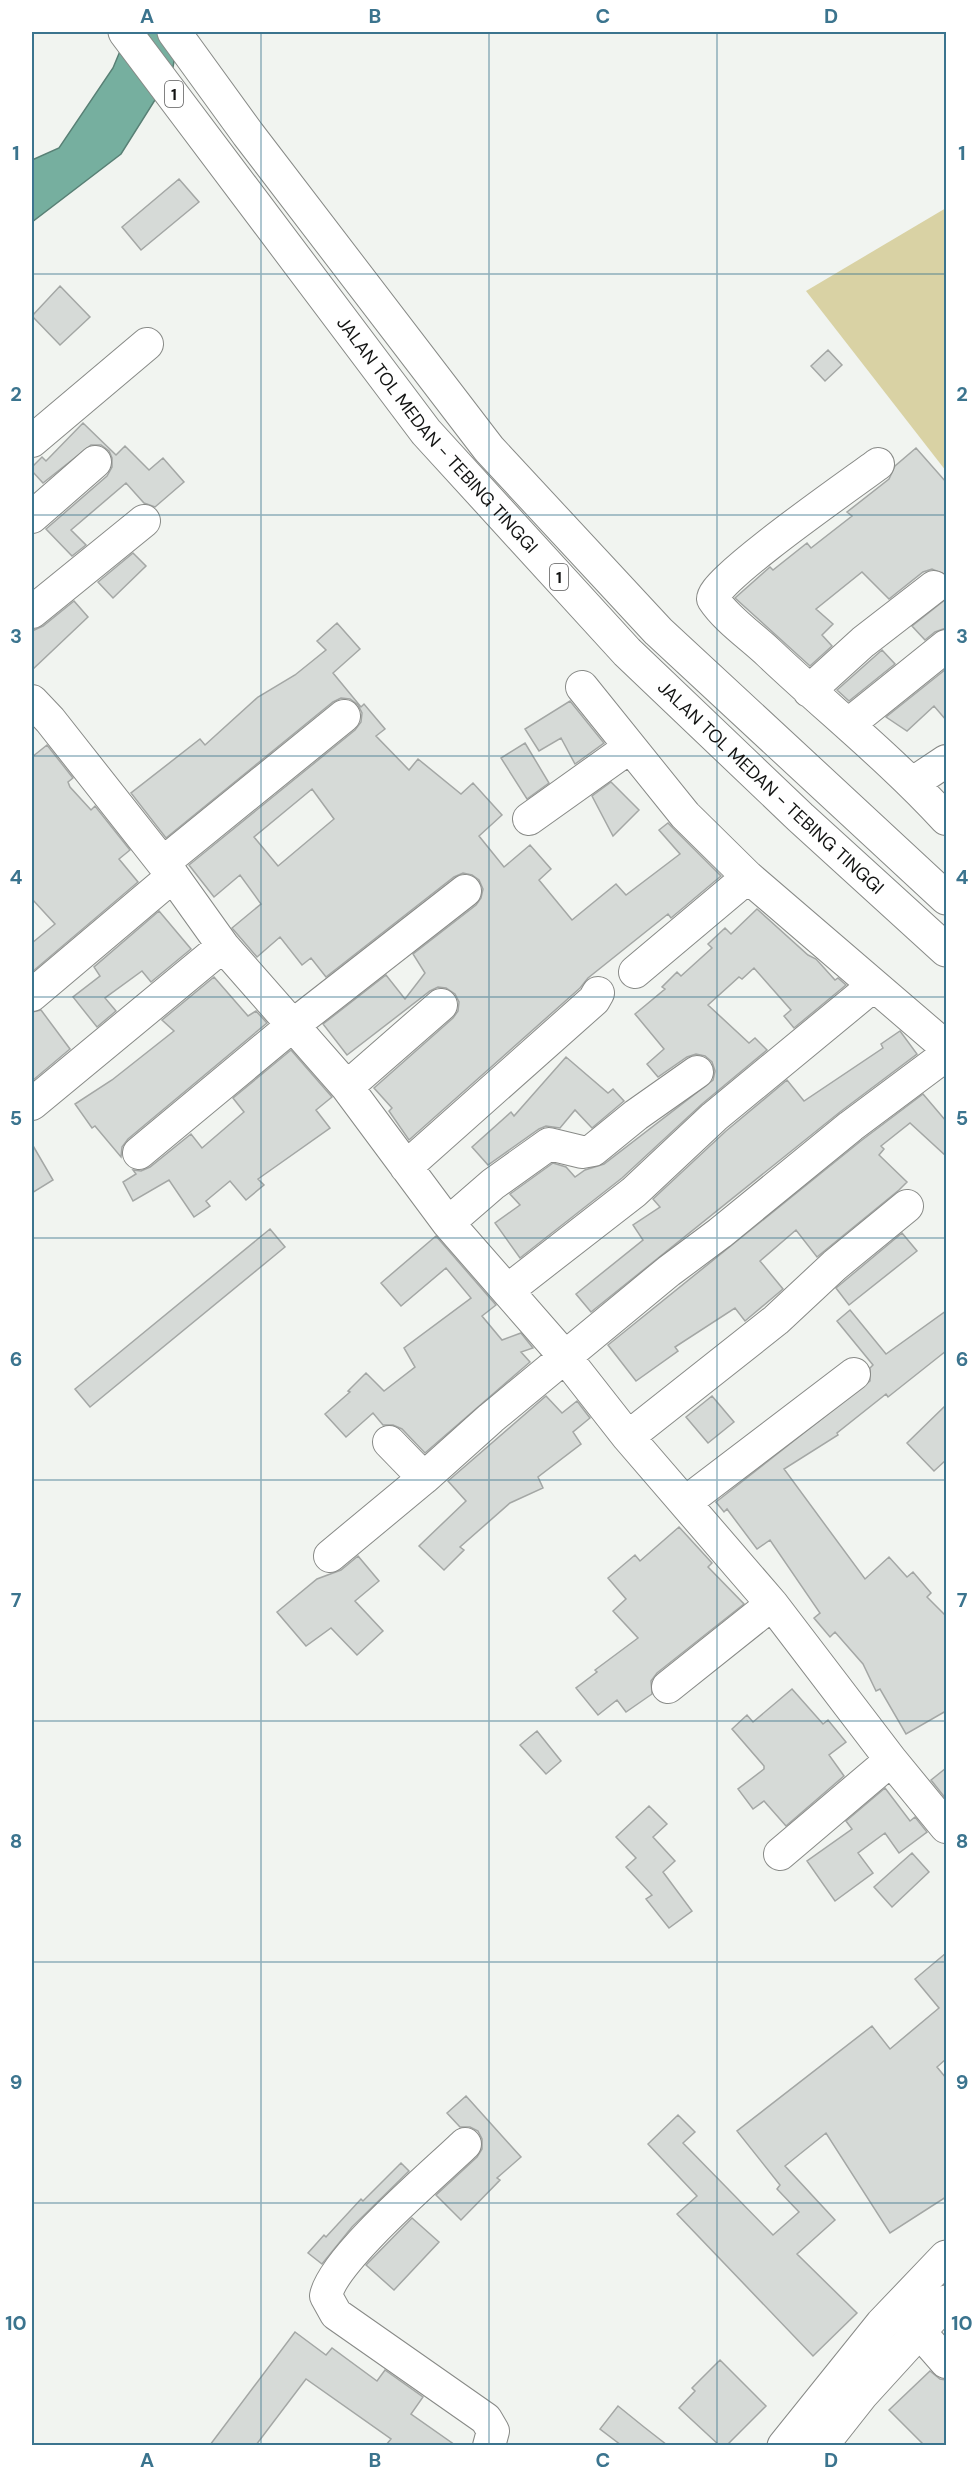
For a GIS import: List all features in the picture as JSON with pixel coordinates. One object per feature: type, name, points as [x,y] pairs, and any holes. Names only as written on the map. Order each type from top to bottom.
[{"type":"highway","name":"JALAN TOL MEDAN - TEBING TINGGI","points":[[126,32],[426,432],[627,652],[800,817],[946,950]]},
{"type":"highway","name":"JALAN TOL MEDAN - TEBING TINGGI","points":[[174,32],[248,134],[497,458],[658,631],[946,898]]},
{"type":"highway","points":[[784,2445],[882,2324],[946,2257]]},
{"type":"highway","points":[[821,2445],[918,2330],[946,2302]]},
{"type":"street","points":[[32,441],[147,344]]},
{"type":"street","points":[[32,517],[95,462]]},
{"type":"street","points":[[878,464],[736,570],[713,593],[713,601],[809,691],[913,783],[946,819]]},
{"type":"street","points":[[32,612],[144,521]]},
{"type":"street","points":[[809,691],[863,642],[934,587]]},
{"type":"street","points":[[849,724],[946,646]]},
{"type":"street","points":[[582,687],[685,815],[748,877],[946,1047]]},
{"type":"street","points":[[32,701],[50,720],[168,869],[223,946],[347,1088],[448,1223],[566,1358],[628,1437],[687,1502],[772,1604],[891,1760],[945,1824]]},
{"type":"street","points":[[32,995],[168,869],[344,716]]},
{"type":"street","points":[[529,819],[630,747]]},
{"type":"street","points":[[913,783],[946,761]]},
{"type":"street","points":[[635,972],[748,877]]},
{"type":"street","points":[[139,1153],[292,1026],[465,891]]},
{"type":"street","points":[[32,1104],[223,946]]},
{"type":"street","points":[[508,1290],[634,1192],[714,1117],[873,986]]},
{"type":"street","points":[[406,1167],[594,1000],[598,993]]},
{"type":"street","points":[[347,1088],[441,1005]]},
{"type":"street","points":[[330,1556],[424,1478],[491,1418],[792,1172],[946,1055]]},
{"type":"street","points":[[448,1223],[493,1184],[549,1144],[582,1152],[593,1150],[636,1115],[697,1072]]},
{"type":"street","points":[[628,1437],[776,1320],[835,1265],[907,1206]]},
{"type":"street","points":[[687,1502],[854,1374]]},
{"type":"street","points":[[389,1442],[424,1478]]},
{"type":"street","points":[[668,1687],[772,1604]]},
{"type":"street","points":[[780,1854],[891,1760]]},
{"type":"street","points":[[465,2144],[370,2233],[330,2283],[326,2296],[336,2314],[486,2419],[494,2432],[489,2445]]},
{"type":"street","points":[[918,2330],[946,2362]]},
{"type":"shaded area","points":[[128,32],[179,32],[172,73],[121,154],[32,222],[32,160],[59,148],[113,68]]},
{"type":"shaded area","points":[[946,208],[946,471],[806,291]]},
{"type":"building","points":[[179,179],[199,202],[141,250],[122,227]]},
{"type":"building","points":[[60,286],[90,317],[60,345],[32,316]]},
{"type":"building","points":[[828,350],[842,365],[825,381],[811,366]]},
{"type":"building","points":[[83,423],[116,455],[125,446],[149,470],[163,458],[184,482],[155,507],[144,503],[126,483],[71,530],[86,545],[72,556],[46,529],[107,476],[112,467],[109,451],[101,445],[91,445],[43,483],[32,471],[32,467],[42,457],[46,461]]},
{"type":"building","points":[[916,448],[946,482],[946,575],[932,569],[923,572],[889,599],[862,572],[816,609],[833,624],[822,635],[832,646],[810,666],[735,598],[770,567],[773,570],[807,543],[811,548],[852,516],[847,512],[889,479],[895,466]]},
{"type":"building","points":[[133,553],[146,566],[113,598],[98,582]]},
{"type":"building","points":[[946,599],[946,628],[935,632],[925,640],[912,626]]},
{"type":"building","points":[[74,601],[88,617],[32,670],[32,631],[43,626]]},
{"type":"building","points":[[337,623],[360,649],[333,673],[361,707],[364,704],[385,729],[376,736],[409,770],[418,759],[461,794],[473,783],[502,815],[479,836],[504,867],[530,845],[551,869],[539,880],[572,920],[616,884],[626,895],[680,854],[659,830],[668,823],[721,876],[671,918],[668,914],[588,978],[580,988],[409,1140],[389,1111],[392,1108],[374,1088],[453,1018],[458,1011],[459,1002],[455,994],[446,988],[438,987],[430,991],[347,1055],[323,1024],[386,975],[405,999],[425,973],[413,954],[476,905],[483,889],[479,880],[463,873],[454,877],[326,977],[311,958],[302,965],[280,937],[257,957],[232,928],[261,904],[240,875],[214,897],[189,865],[355,730],[361,722],[362,713],[358,705],[350,699],[341,698],[333,702],[166,838],[131,793],[200,739],[205,745],[258,697],[295,675],[326,650],[317,641]],"holes":[[[312,789],[334,819],[278,866],[254,837]]]},
{"type":"building","points":[[882,650],[895,664],[849,701],[837,690]]},
{"type":"building","points":[[946,669],[946,720],[934,706],[907,731],[886,717]]},
{"type":"building","points":[[570,701],[604,743],[575,764],[561,738],[539,751],[525,729]]},
{"type":"building","points":[[525,743],[549,783],[527,799],[501,758]]},
{"type":"building","points":[[47,745],[73,778],[68,782],[70,787],[91,810],[95,806],[130,850],[119,859],[138,882],[32,972],[32,943],[55,924],[32,899],[32,757]]},
{"type":"building","points":[[611,782],[639,810],[613,836],[592,796]]},
{"type":"building","points":[[757,909],[808,955],[816,959],[835,980],[838,978],[846,985],[794,1028],[784,1016],[791,1010],[754,968],[742,979],[739,977],[708,1005],[749,1043],[755,1038],[767,1050],[702,1104],[622,1178],[520,1258],[495,1223],[520,1205],[510,1194],[553,1163],[566,1167],[575,1177],[585,1170],[604,1164],[713,1080],[715,1071],[712,1062],[705,1056],[696,1054],[687,1057],[658,1077],[647,1064],[664,1049],[635,1014],[665,989],[662,987],[677,972],[681,976],[712,948],[708,944],[725,928],[731,934]]},
{"type":"building","points":[[159,911],[191,949],[151,982],[142,971],[105,998],[116,1011],[97,1027],[73,997],[100,976],[94,967]]},
{"type":"building","points":[[214,977],[248,1016],[256,1011],[267,1023],[128,1139],[122,1147],[121,1157],[95,1126],[92,1128],[75,1104],[112,1080],[174,1031],[162,1020]]},
{"type":"building","points":[[41,1010],[70,1049],[32,1081],[32,1012]]},
{"type":"building","points":[[900,1031],[917,1054],[840,1112],[591,1312],[576,1294],[643,1240],[633,1225],[660,1207],[653,1199],[726,1131],[787,1080],[804,1101],[883,1048],[881,1044]]},
{"type":"building","points":[[291,1050],[332,1097],[316,1110],[330,1128],[258,1179],[264,1185],[246,1200],[230,1181],[206,1201],[210,1206],[194,1217],[169,1180],[133,1201],[123,1182],[136,1174],[133,1170],[141,1171],[150,1167],[191,1134],[202,1148],[244,1112],[233,1098]]},
{"type":"building","points":[[566,1057],[608,1093],[613,1089],[624,1101],[592,1128],[575,1110],[560,1128],[546,1126],[539,1129],[488,1165],[472,1147],[511,1112],[514,1116]]},
{"type":"building","points":[[923,1094],[946,1121],[946,1156],[910,1123],[881,1146],[884,1149],[879,1155],[907,1182],[899,1190],[817,1257],[796,1230],[760,1261],[783,1289],[745,1321],[735,1308],[675,1347],[678,1351],[636,1381],[608,1345],[862,1140]]},
{"type":"building","points":[[32,1144],[53,1180],[32,1193]]},
{"type":"building","points":[[270,1229],[285,1247],[90,1407],[75,1389]]},
{"type":"building","points":[[902,1233],[917,1251],[849,1305],[836,1288]]},
{"type":"building","points":[[436,1236],[496,1305],[482,1316],[502,1340],[521,1333],[533,1348],[521,1352],[530,1362],[425,1453],[402,1429],[393,1425],[383,1425],[373,1413],[346,1437],[325,1414],[350,1392],[348,1391],[366,1373],[384,1391],[415,1367],[404,1348],[471,1298],[446,1268],[401,1306],[381,1283]]},
{"type":"building","points":[[850,1310],[886,1354],[946,1311],[946,1351],[888,1397],[886,1394],[837,1433],[838,1435],[784,1469],[865,1579],[889,1557],[907,1577],[913,1572],[931,1593],[927,1597],[946,1616],[946,1711],[906,1734],[880,1689],[876,1691],[863,1664],[835,1632],[830,1637],[814,1618],[820,1613],[770,1540],[757,1549],[727,1509],[724,1512],[716,1502],[870,1381],[870,1368],[873,1365],[837,1321]]},
{"type":"building","points":[[546,1396],[562,1413],[577,1401],[590,1418],[573,1432],[581,1444],[538,1477],[543,1488],[510,1503],[460,1547],[464,1550],[444,1570],[419,1546],[466,1501],[448,1481]]},
{"type":"building","points":[[712,1396],[734,1422],[708,1443],[686,1417]]},
{"type":"building","points":[[946,1405],[946,1460],[934,1471],[907,1443]]},
{"type":"building","points":[[679,1527],[712,1563],[708,1567],[744,1604],[657,1673],[651,1681],[652,1694],[626,1712],[617,1700],[598,1715],[576,1688],[597,1672],[595,1670],[638,1638],[613,1611],[626,1599],[608,1578],[635,1555],[640,1561]]},
{"type":"building","points":[[358,1556],[379,1581],[355,1601],[383,1631],[357,1655],[331,1628],[306,1646],[277,1612],[317,1579],[341,1570]]},
{"type":"building","points":[[792,1689],[823,1724],[828,1720],[846,1742],[829,1755],[844,1776],[786,1826],[764,1801],[753,1809],[738,1789],[764,1769],[764,1766],[732,1729],[747,1715],[753,1722]]},
{"type":"building","points":[[537,1731],[561,1761],[546,1774],[520,1745]]},
{"type":"building","points":[[946,1768],[946,1799],[931,1780]]},
{"type":"building","points":[[885,1788],[910,1821],[915,1817],[927,1832],[899,1853],[885,1833],[858,1853],[873,1873],[835,1901],[807,1861],[852,1829],[846,1821]]},
{"type":"building","points":[[649,1806],[667,1824],[653,1837],[675,1861],[663,1872],[692,1911],[669,1928],[646,1899],[652,1895],[626,1867],[636,1858],[616,1837]]},
{"type":"building","points":[[912,1853],[929,1872],[892,1907],[874,1887]]},
{"type":"building","points":[[946,1953],[946,2059],[937,2067],[946,2078],[946,2197],[890,2233],[826,2133],[785,2166],[835,2220],[797,2254],[857,2313],[813,2356],[677,2214],[697,2196],[648,2144],[678,2115],[695,2132],[683,2143],[773,2235],[799,2212],[777,2189],[780,2185],[737,2131],[872,2026],[890,2049],[939,2008],[915,1979]]},
{"type":"building","points":[[466,2096],[521,2157],[497,2178],[500,2180],[461,2220],[436,2195],[477,2157],[482,2149],[482,2139],[478,2131],[470,2127],[460,2127],[447,2113]]},
{"type":"building","points":[[401,2163],[409,2171],[352,2227],[322,2264],[308,2253],[361,2199],[363,2201]]},
{"type":"building","points":[[412,2218],[439,2242],[394,2290],[366,2265]]},
{"type":"building","points":[[295,2332],[326,2355],[332,2348],[377,2381],[385,2370],[423,2397],[411,2414],[455,2445],[386,2445],[391,2439],[306,2379],[256,2445],[210,2445]]},
{"type":"building","points":[[720,2360],[766,2406],[727,2445],[719,2445],[679,2408],[695,2391],[692,2388]]},
{"type":"building","points":[[930,2371],[940,2379],[946,2380],[946,2445],[924,2445],[889,2410]]},
{"type":"building","points":[[618,2406],[667,2445],[621,2445],[600,2429]]}]
